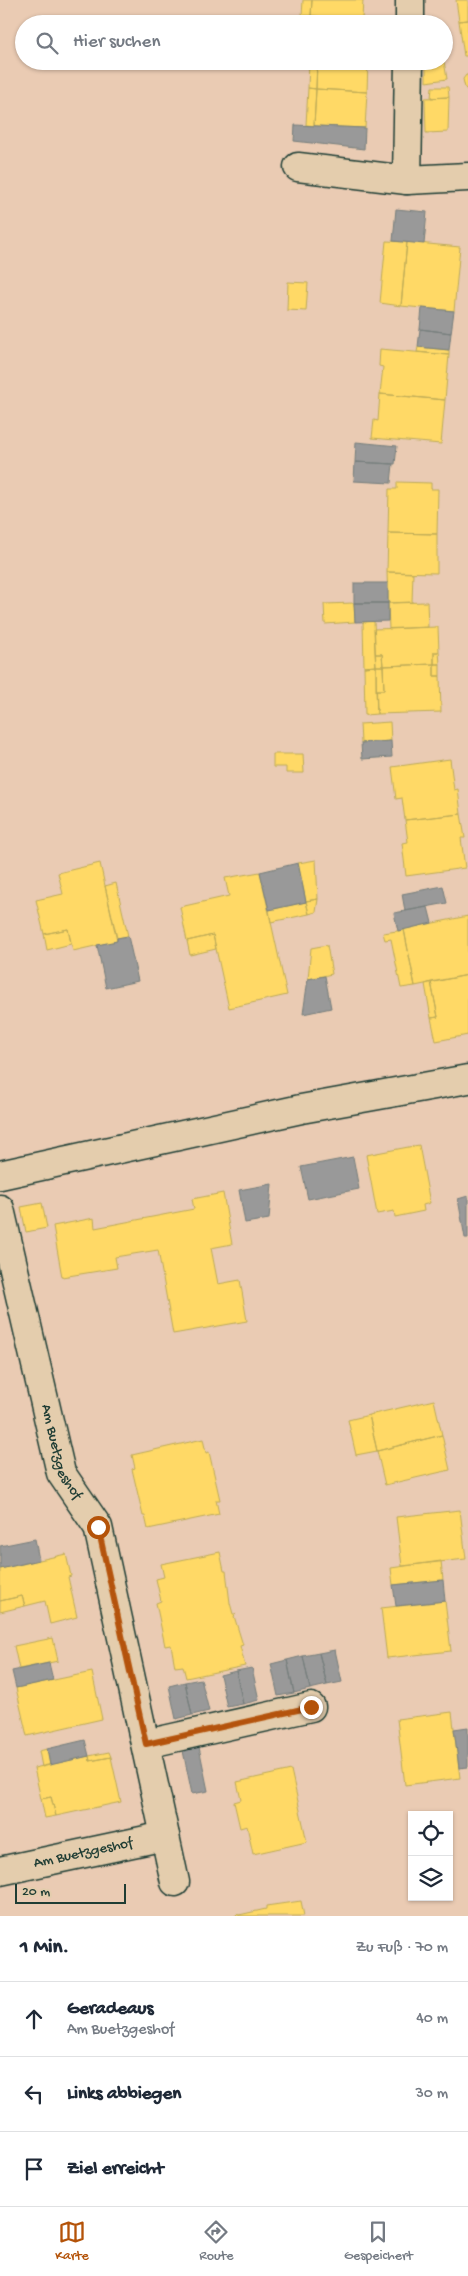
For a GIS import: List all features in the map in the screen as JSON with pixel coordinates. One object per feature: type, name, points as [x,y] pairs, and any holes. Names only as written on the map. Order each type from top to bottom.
[{"type":"street","points":[[410,0],[410,15]]},
{"type":"street","points":[[407,180],[409,70]]},
{"type":"street","points":[[298,167],[407,180],[468,177]]},
{"type":"street","points":[[0,1175],[301,1109],[468,1079]]},
{"type":"street","name":"Am Buetzgeshof","points":[[0,1208],[62,1473],[98,1527],[176,1882]]},
{"type":"street","points":[[146,1744],[311,1707]]},
{"type":"street","name":"Am Buetzgeshof","points":[[0,1871],[165,1836]]},
{"type":"building: Wohnen","points":[[303,0],[312,0],[311,15],[302,15]]},
{"type":"building: Wohnen","points":[[312,0],[363,0],[362,15],[311,15]]},
{"type":"building: Wohnen","points":[[456,0],[468,0],[468,20],[459,21]]},
{"type":"building: Wohnen","points":[[468,20],[468,56],[464,56],[459,21]]},
{"type":"building: Wohnen","points":[[309,70],[317,70],[316,89],[308,88]]},
{"type":"building: Wohnen","points":[[317,70],[368,70],[367,92],[316,89]]},
{"type":"building: Wohnen","points":[[426,70],[446,70],[447,79],[426,82]]},
{"type":"building: Wohnen","points":[[468,75],[468,91],[465,88],[463,79]]},
{"type":"building: Wohnen","points":[[432,87],[448,87],[449,97],[431,98]]},
{"type":"building: Wohnen","points":[[308,88],[316,89],[314,126],[306,125]]},
{"type":"building: Wohnen","points":[[316,89],[367,92],[365,128],[314,126]]},
{"type":"building: Wohnen","points":[[449,97],[448,132],[426,133],[425,98]]},
{"type":"building: Wohnen","points":[[386,241],[407,242],[401,306],[380,303]]},
{"type":"building: Wohnen","points":[[407,242],[460,247],[454,311],[401,306]]},
{"type":"building: Wohnen","points":[[288,282],[308,283],[306,311],[287,310]]},
{"type":"building: Wohnen","points":[[418,347],[449,350],[449,355],[417,352]]},
{"type":"building: Wohnen","points":[[380,349],[449,355],[445,400],[380,394],[383,367],[379,366]]},
{"type":"building: Wohnen","points":[[380,394],[445,400],[441,444],[372,438],[374,420],[378,421]]},
{"type":"building: Wohnen","points":[[397,482],[431,483],[431,489],[438,489],[437,534],[388,533],[389,489],[397,489]]},
{"type":"building: Wohnen","points":[[388,533],[437,534],[437,573],[387,572]]},
{"type":"building: Wohnen","points":[[387,572],[413,573],[412,602],[388,603]]},
{"type":"building: Wohnen","points":[[427,602],[428,627],[389,629],[388,603]]},
{"type":"building: Wohnen","points":[[354,603],[355,622],[325,624],[324,604]]},
{"type":"building: Wohnen","points":[[374,621],[376,666],[364,667],[363,622]]},
{"type":"building: Wohnen","points":[[438,627],[439,652],[434,652],[434,664],[383,666],[382,654],[375,654],[374,629]]},
{"type":"building: Wohnen","points":[[434,652],[439,652],[440,664],[434,664]]},
{"type":"building: Wohnen","points":[[375,654],[382,654],[383,666],[376,666]]},
{"type":"building: Wohnen","points":[[434,664],[434,676],[440,676],[441,712],[377,714],[376,690],[384,690],[383,666]]},
{"type":"building: Wohnen","points":[[434,664],[440,664],[440,676],[434,676]]},
{"type":"building: Wohnen","points":[[376,666],[383,666],[384,690],[376,690]]},
{"type":"building: Wohnen","points":[[376,666],[377,714],[365,715],[364,667]]},
{"type":"building: Wohnen","points":[[390,722],[391,741],[361,743],[360,724]]},
{"type":"building: Wohnen","points":[[273,754],[303,754],[304,773],[286,773],[286,767],[273,767]]},
{"type":"building: Wohnen","points":[[450,759],[454,790],[458,789],[461,814],[405,820],[402,798],[396,799],[392,767]]},
{"type":"building: Wohnen","points":[[461,814],[465,838],[461,838],[465,868],[406,876],[402,843],[408,842],[405,820]]},
{"type":"building: Wohnen","points":[[316,860],[318,899],[306,901],[298,863]]},
{"type":"building: Wohnen","points":[[100,863],[117,941],[73,951],[68,929],[44,934],[36,900],[63,894],[58,873]]},
{"type":"building: Wohnen","points":[[260,872],[287,995],[229,1008],[213,935],[187,941],[180,907],[229,896],[225,878]]},
{"type":"building: Wohnen","points":[[116,883],[128,936],[117,938],[105,886]]},
{"type":"building: Wohnen","points":[[318,899],[316,912],[309,914],[306,901]]},
{"type":"building: Wohnen","points":[[306,902],[309,914],[271,922],[269,910]]},
{"type":"building: Wohnen","points":[[468,916],[468,975],[415,986],[404,929]]},
{"type":"building: Wohnen","points":[[68,929],[71,944],[47,950],[44,934]]},
{"type":"building: Wohnen","points":[[404,930],[415,986],[401,988],[391,939],[385,940],[383,933]]},
{"type":"building: Wohnen","points":[[213,935],[216,949],[190,955],[187,941]]},
{"type":"building: Wohnen","points":[[327,945],[332,974],[308,979],[311,948]]},
{"type":"building: Wohnen","points":[[468,975],[468,1035],[436,1041],[431,1018],[438,1017],[431,982]]},
{"type":"building: Wohnen","points":[[431,982],[438,1017],[431,1018],[425,984]]},
{"type":"building: Wohnen","points":[[419,1145],[430,1203],[423,1205],[424,1211],[395,1217],[394,1211],[377,1214],[366,1155]]},
{"type":"building: Wohnen","points":[[223,1193],[232,1244],[211,1248],[218,1284],[240,1280],[247,1321],[173,1334],[158,1250],[115,1257],[117,1268],[62,1277],[53,1226],[94,1218],[95,1228],[194,1209],[192,1199]]},
{"type":"building: Wohnen","points":[[42,1203],[47,1228],[26,1232],[21,1207]]},
{"type":"building: Wohnen","points":[[434,1400],[442,1435],[377,1451],[369,1415]]},
{"type":"building: Wohnen","points":[[369,1415],[377,1451],[356,1455],[348,1420]]},
{"type":"building: Wohnen","points":[[442,1435],[450,1470],[385,1485],[377,1451]]},
{"type":"building: Wohnen","points":[[203,1439],[206,1453],[209,1452],[220,1500],[216,1500],[219,1514],[148,1529],[132,1469],[135,1468],[132,1455]]},
{"type":"building: Wohnen","points":[[460,1510],[466,1559],[402,1566],[396,1517]]},
{"type":"building: Wohnen","points":[[220,1552],[224,1571],[226,1571],[230,1603],[233,1614],[236,1614],[234,1616],[243,1645],[240,1646],[245,1666],[186,1678],[183,1666],[175,1667],[171,1645],[165,1646],[156,1603],[161,1601],[156,1579],[164,1577],[161,1564]]},
{"type":"building: Wohnen","points":[[66,1554],[71,1576],[68,1577],[77,1617],[50,1624],[45,1601],[25,1606],[22,1596],[0,1601],[0,1569]]},
{"type":"building: Wohnen","points":[[441,1561],[443,1580],[393,1585],[391,1568]]},
{"type":"building: Wohnen","points":[[22,1596],[25,1606],[0,1612],[0,1601]]},
{"type":"building: Wohnen","points":[[445,1601],[451,1651],[387,1658],[381,1608]]},
{"type":"building: Wohnen","points":[[53,1638],[58,1661],[19,1669],[14,1646]]},
{"type":"building: Wohnen","points":[[92,1672],[102,1719],[27,1736],[16,1688]]},
{"type":"building: Wohnen","points":[[452,1712],[460,1778],[405,1785],[397,1719]]},
{"type":"building: Wohnen","points":[[47,1749],[50,1765],[42,1767],[39,1751]]},
{"type":"building: Wohnen","points":[[109,1752],[111,1757],[90,1761],[89,1756]]},
{"type":"building: Wohnen","points":[[89,1756],[90,1761],[111,1757],[121,1802],[56,1816],[51,1797],[41,1799],[34,1768]]},
{"type":"building: Wohnen","points":[[291,1770],[307,1842],[253,1854],[247,1826],[240,1828],[234,1802],[241,1800],[237,1782]]},
{"type":"building: Wohnen","points":[[51,1797],[56,1816],[45,1818],[41,1799]]},
{"type":"building: Wohnen","points":[[301,1901],[304,1916],[235,1916],[238,1913],[239,1915],[266,1909],[266,1906]]},
{"type":"building: Industrie","points":[[295,125],[365,128],[364,149],[294,141]]},
{"type":"building: Industrie","points":[[396,209],[427,212],[424,244],[393,241]]},
{"type":"building: Industrie","points":[[422,308],[454,311],[451,333],[420,329]]},
{"type":"building: Industrie","points":[[420,329],[451,333],[449,350],[418,347]]},
{"type":"building: Industrie","points":[[356,442],[397,446],[395,464],[355,462]]},
{"type":"building: Industrie","points":[[355,462],[393,464],[391,483],[354,481]]},
{"type":"building: Industrie","points":[[354,583],[388,583],[388,603],[354,603]]},
{"type":"building: Industrie","points":[[354,603],[388,603],[388,621],[355,622]]},
{"type":"building: Industrie","points":[[391,741],[392,757],[362,759],[361,743]]},
{"type":"building: Industrie","points":[[298,863],[306,902],[269,910],[260,872]]},
{"type":"building: Industrie","points":[[443,886],[447,903],[405,911],[402,894]]},
{"type":"building: Industrie","points":[[428,907],[432,923],[398,931],[394,913]]},
{"type":"building: Industrie","points":[[128,936],[138,981],[106,988],[97,945],[117,941],[117,938]]},
{"type":"building: Industrie","points":[[325,976],[331,1008],[303,1014],[308,979]]},
{"type":"building: Industrie","points":[[353,1157],[359,1189],[308,1199],[301,1167]]},
{"type":"building: Industrie","points":[[272,1184],[269,1219],[245,1223],[239,1190]]},
{"type":"building: Industrie","points":[[468,1196],[468,1238],[465,1238],[458,1199]]},
{"type":"building: Industrie","points":[[35,1539],[39,1560],[0,1569],[0,1546]]},
{"type":"building: Industrie","points":[[443,1580],[445,1601],[396,1606],[393,1585]]},
{"type":"building: Industrie","points":[[335,1650],[342,1682],[327,1685],[319,1653]]},
{"type":"building: Industrie","points":[[319,1653],[327,1685],[310,1689],[303,1656]]},
{"type":"building: Industrie","points":[[303,1656],[310,1689],[294,1693],[287,1660]]},
{"type":"building: Industrie","points":[[287,1660],[294,1693],[278,1696],[271,1664]]},
{"type":"building: Industrie","points":[[49,1663],[53,1680],[16,1688],[12,1671]]},
{"type":"building: Industrie","points":[[252,1668],[259,1700],[243,1704],[236,1671]]},
{"type":"building: Industrie","points":[[236,1671],[243,1704],[227,1707],[220,1675]]},
{"type":"building: Industrie","points":[[201,1679],[209,1711],[192,1715],[185,1682]]},
{"type":"building: Industrie","points":[[185,1682],[192,1715],[176,1719],[169,1686]]},
{"type":"building: Industrie","points":[[468,1727],[468,1767],[459,1768],[454,1729]]},
{"type":"building: Industrie","points":[[85,1740],[89,1756],[50,1765],[47,1749]]},
{"type":"building: Industrie","points":[[199,1747],[208,1791],[192,1794],[183,1751]]},
{"type":"route","points":[[98,1527],[146,1744],[311,1707]]}]
